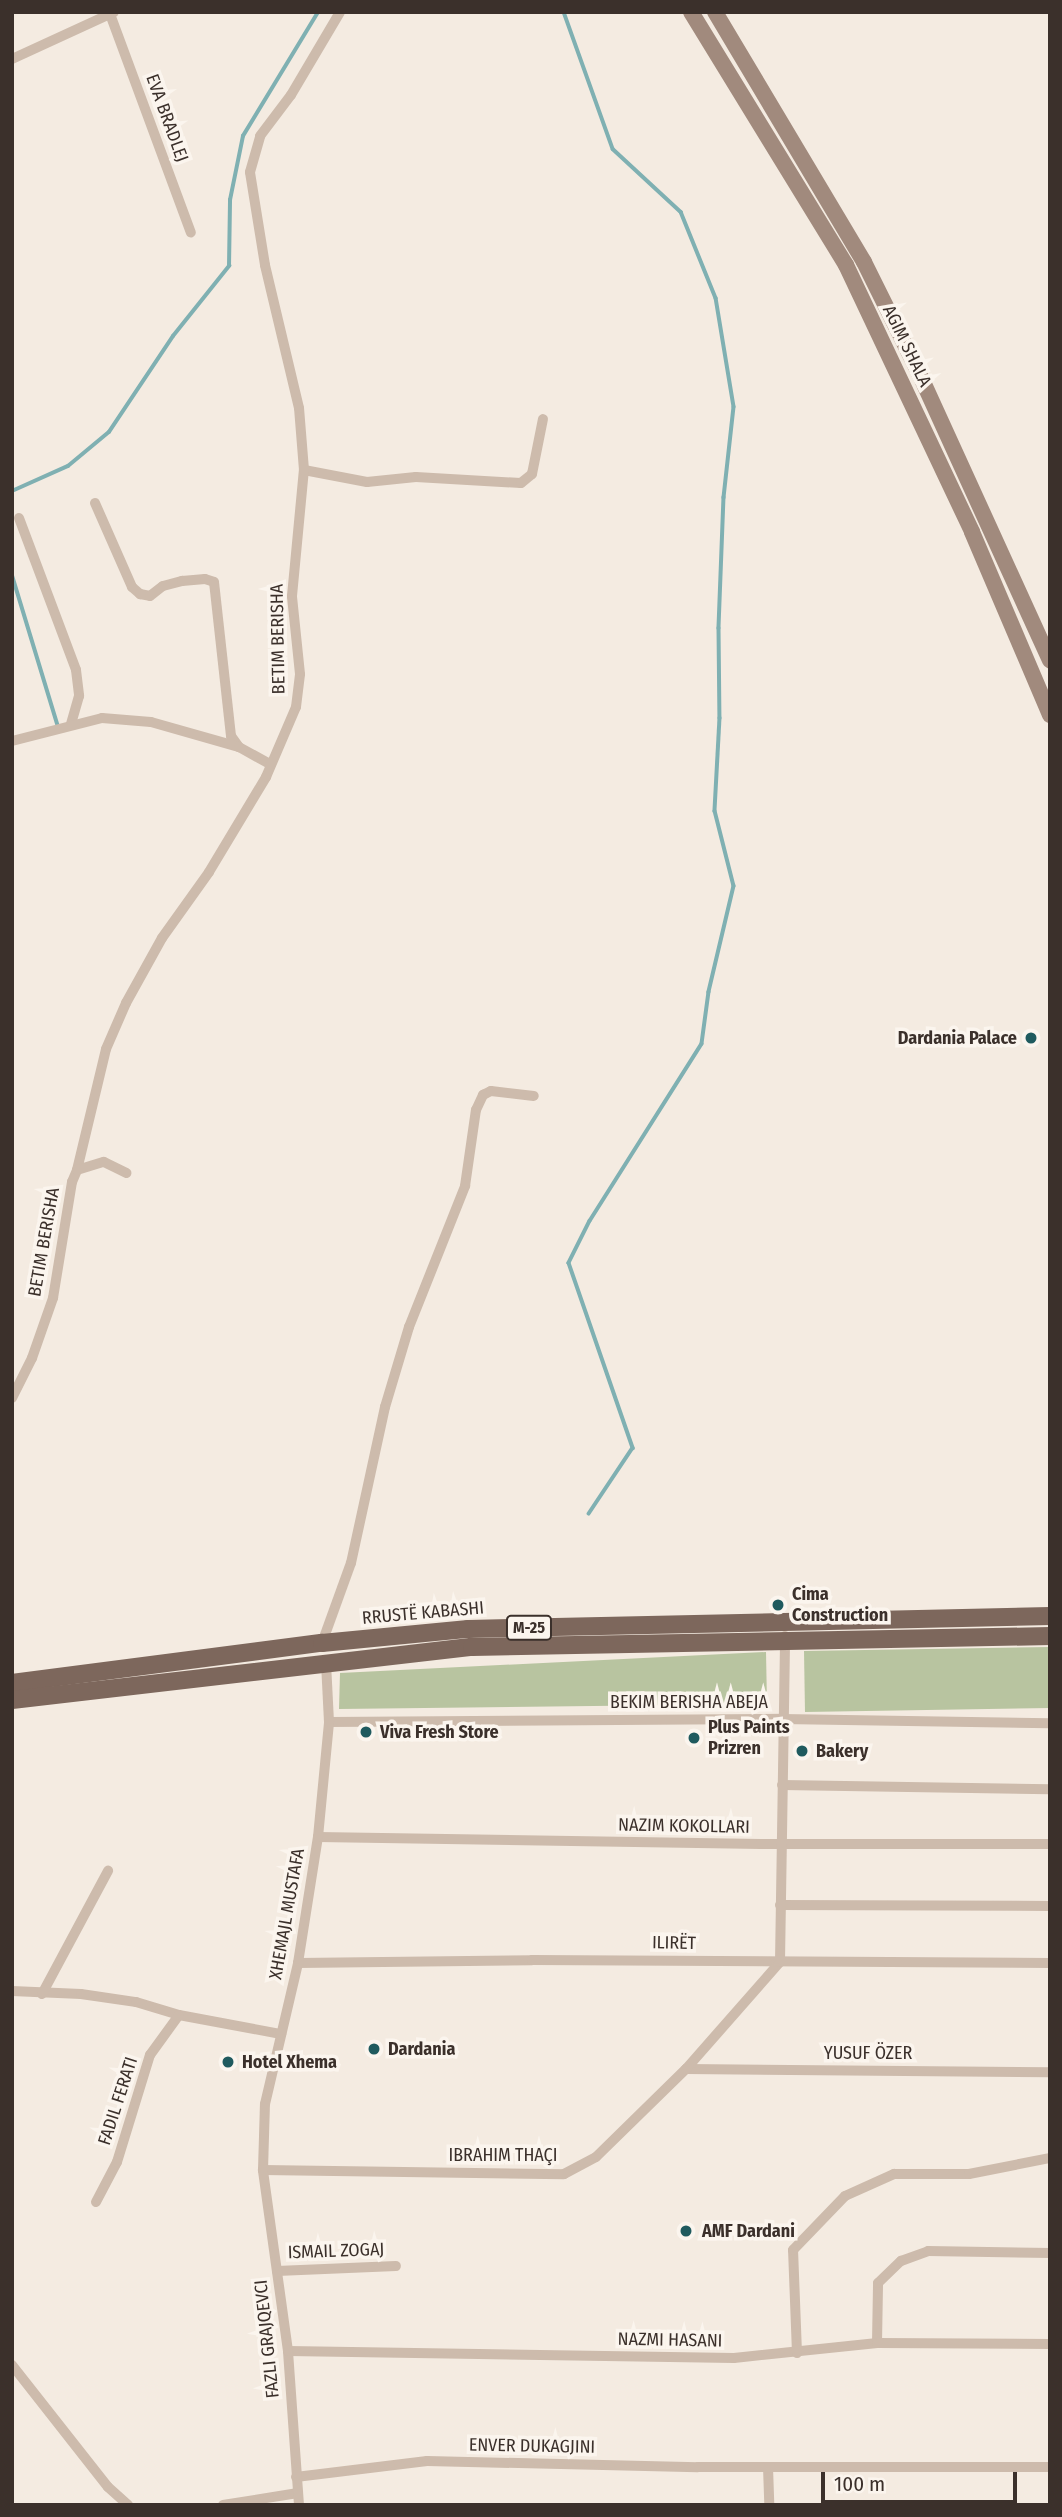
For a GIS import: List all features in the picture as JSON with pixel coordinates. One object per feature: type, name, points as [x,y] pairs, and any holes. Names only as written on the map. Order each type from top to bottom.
[{"type":"main road","name":"AGIM SHALA","points":[[691,12],[846,265],[972,532],[1050,715]]},
{"type":"main road","name":"AGIM SHALA","points":[[715,12],[864,262],[919,373],[1050,661]]},
{"type":"main road","name":"RRUSTË KABASHI","points":[[12,1683],[322,1643],[468,1629],[1050,1616]]},
{"type":"main road","name":"M-25","points":[[12,1700],[472,1647],[1050,1636]]},
{"type":"street","name":"BETIM BERISHA","points":[[12,1398],[32,1358],[53,1298],[72,1181],[106,1049],[126,1003],[162,937],[209,872],[266,777],[290,726],[299,693],[292,596],[304,470],[299,408],[265,265],[250,172],[260,136],[291,95],[340,12]]},
{"type":"street","points":[[12,59],[112,13]]},
{"type":"street","name":"EVA BRADLEJ","points":[[112,13],[191,233]]},
{"type":"street","points":[[304,470],[367,482],[416,477],[521,483],[532,474],[543,419]]},
{"type":"street","points":[[95,503],[132,587],[141,594],[150,596],[163,586],[182,581],[205,579],[214,582],[230,736],[239,747]]},
{"type":"street","points":[[19,518],[76,670],[79,696],[71,724]]},
{"type":"street","points":[[12,741],[102,718],[151,722],[239,747],[270,764]]},
{"type":"street","points":[[322,1643],[351,1563],[384,1407],[409,1327],[465,1186],[476,1110],[483,1096],[491,1091],[534,1096]]},
{"type":"street","name":"BETIM BERISHA","points":[[77,1170],[104,1162],[127,1173]]},
{"type":"street","points":[[780,1962],[784,1622]]},
{"type":"street","name":"XHEMAJL MUSTAFA","points":[[262,2170],[265,2104],[298,1963],[318,1837],[329,1722],[326,1662]]},
{"type":"street","name":"BEKIM BERISHA ABEJA","points":[[329,1722],[782,1719],[1050,1723]]},
{"type":"street","points":[[782,1785],[1050,1789]]},
{"type":"street","name":"NAZIM KOKOLLARI","points":[[318,1837],[780,1844],[1050,1844]]},
{"type":"street","points":[[42,1994],[108,1871]]},
{"type":"street","points":[[780,1905],[1050,1906]]},
{"type":"street","name":"ILIRËT","points":[[298,1963],[532,1960],[1050,1964]]},
{"type":"street","name":"IBRAHIM THAÇI","points":[[262,2170],[564,2174],[596,2157],[686,2069],[780,1962]]},
{"type":"street","points":[[12,1991],[81,1994],[136,2002],[179,2015],[281,2034]]},
{"type":"street","name":"FADIL FERATI","points":[[96,2202],[117,2162],[150,2055],[179,2015]]},
{"type":"street","name":"YUSUF ÖZER","points":[[686,2069],[1050,2072]]},
{"type":"street","points":[[797,2353],[793,2250],[845,2196],[894,2174],[970,2174],[1050,2158]]},
{"type":"street","name":"FAZLI GRAJQEVCI","points":[[262,2170],[288,2351],[299,2505]]},
{"type":"street","points":[[877,2343],[878,2283],[901,2261],[928,2251],[1050,2253]]},
{"type":"street","name":"ISMAIL ZOGAJ","points":[[277,2271],[396,2266]]},
{"type":"street","name":"NAZMI HASANI","points":[[288,2351],[734,2358],[877,2343],[1050,2344]]},
{"type":"street","points":[[12,2365],[108,2487],[128,2505]]},
{"type":"street","name":"ENVER DUKAGJINI","points":[[296,2477],[427,2461],[768,2467],[1050,2467]]},
{"type":"street","points":[[768,2467],[769,2505]]},
{"type":"street","points":[[223,2505],[298,2493]]},
{"type":"green space","points":[[1050,1647],[1050,1708],[805,1712],[804,1651]]},
{"type":"green space","points":[[766,1652],[767,1704],[339,1709],[340,1673]]},
{"type":"waterway","points":[[12,491],[68,466],[109,432],[173,336],[229,266],[230,200],[243,136],[318,12]]},
{"type":"waterway","points":[[564,12],[613,149],[681,212],[716,298],[734,407],[724,497],[719,628],[720,718],[715,811],[734,886],[709,992],[702,1044],[590,1221],[569,1263],[633,1448],[589,1514]]},
{"type":"waterway","points":[[12,574],[59,729]]},
{"type":"place","name":"Dardania Palace","points":[[1031,1038]]},
{"type":"place","name":"Cima Construction","points":[[778,1605]]},
{"type":"place","name":"Viva Fresh Store","points":[[366,1732]]},
{"type":"place","name":"Plus Paints Prizren","points":[[694,1738]]},
{"type":"place","name":"Bakery","points":[[802,1751]]},
{"type":"place","name":"Dardania","points":[[374,2049]]},
{"type":"place","name":"Hotel Xhema","points":[[228,2062]]},
{"type":"place","name":"AMF Dardani","points":[[686,2231]]}]
